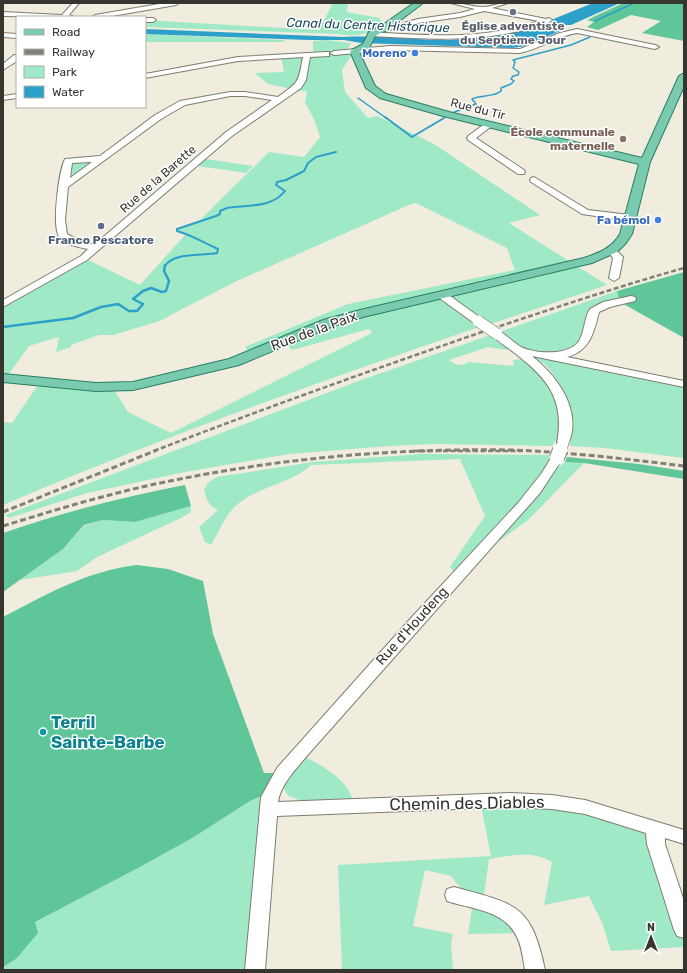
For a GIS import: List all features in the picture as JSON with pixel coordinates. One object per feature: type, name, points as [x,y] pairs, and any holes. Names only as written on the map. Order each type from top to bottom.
[{"type":"main road","points":[[354,51],[367,44],[375,33],[419,3]]},
{"type":"main road","name":"Rue du Tir","points":[[354,51],[371,88],[378,94],[446,114],[645,162]]},
{"type":"main road","points":[[616,247],[626,234],[645,162],[684,76]]},
{"type":"main road","name":"Rue de la Paix","points":[[3,378],[107,387],[146,384],[234,362],[310,330],[346,318],[581,262],[600,257],[616,247]]},
{"type":"street","points":[[65,16],[76,3]]},
{"type":"street","points":[[101,16],[176,3]]},
{"type":"street","points":[[375,33],[454,39],[523,30],[546,22],[487,12],[483,9],[454,3]]},
{"type":"street","points":[[375,33],[418,21],[454,16],[505,3]]},
{"type":"street","points":[[3,14],[44,16]]},
{"type":"street","points":[[146,20],[153,20]]},
{"type":"street","points":[[334,53],[390,48],[514,52],[535,48],[572,29],[657,45]]},
{"type":"street","points":[[3,35],[16,36]]},
{"type":"street","points":[[146,76],[238,59],[326,54]]},
{"type":"street","name":"Rue de la Barette","points":[[3,304],[75,264],[96,248],[229,134],[298,86],[302,80],[307,56]]},
{"type":"street","points":[[3,68],[16,58]]},
{"type":"street","points":[[64,186],[170,108],[184,102],[230,94],[245,94],[278,99]]},
{"type":"street","points":[[3,98],[16,96]]},
{"type":"street","points":[[490,125],[471,138],[521,172]]},
{"type":"street","points":[[96,248],[69,239],[61,233],[60,224],[68,161],[104,158]]},
{"type":"street","points":[[534,180],[585,212],[630,218]]},
{"type":"street","points":[[614,278],[618,257],[616,247]]},
{"type":"street","name":"Rue d'Houdeng","points":[[255,970],[270,803],[283,773],[456,576],[495,536],[546,479],[558,458],[563,443],[566,423],[560,399],[545,374],[518,350],[442,294]]},
{"type":"street","points":[[546,356],[566,354],[576,351],[585,341],[594,311],[596,309],[606,304],[631,299]]},
{"type":"street","points":[[518,350],[684,384]]},
{"type":"street","name":"Chemin des Diables","points":[[270,803],[511,800],[552,802],[585,807],[684,837]]},
{"type":"street","points":[[655,827],[656,844],[684,930]]},
{"type":"street","points":[[454,895],[502,909],[514,916],[523,928],[535,970]]},
{"type":"green space","points":[[333,3],[348,3],[347,12],[379,18],[386,26],[357,35],[345,35],[146,27],[146,20],[319,30]]},
{"type":"green space","points":[[623,3],[684,3],[684,41],[642,33],[661,21],[631,15],[598,30],[587,27],[594,22],[587,20]]},
{"type":"green space","points":[[146,34],[285,41],[146,42]]},
{"type":"green space","points":[[327,40],[351,43],[346,51],[354,51],[342,70],[345,92],[368,118],[377,116],[434,144],[540,215],[509,223],[607,285],[491,324],[453,302],[479,327],[299,390],[180,434],[62,480],[3,505],[3,422],[12,423],[40,382],[112,387],[128,412],[171,433],[372,333],[369,329],[292,350],[283,341],[251,354],[245,347],[348,304],[515,270],[507,248],[416,203],[237,281],[160,321],[113,335],[99,335],[56,352],[59,337],[29,346],[8,375],[3,375],[3,304],[84,258],[140,285],[186,234],[177,231],[177,229],[199,221],[269,152],[304,157],[320,137],[314,119],[305,103],[307,91],[291,91],[292,89],[268,84],[255,73],[284,72],[281,56],[313,55],[313,41]]},
{"type":"green space","points":[[206,159],[253,166],[246,173],[198,166]]},
{"type":"green space","points":[[93,162],[76,174],[69,174],[70,163]]},
{"type":"green space","points":[[684,272],[684,338],[620,302],[617,291]]},
{"type":"green space","points":[[617,291],[620,302],[600,307],[585,341],[556,356],[515,347],[506,350],[488,347],[449,360],[455,364],[462,365],[469,362],[514,366],[513,360],[529,358],[545,374],[566,423],[552,446],[435,444],[289,454],[185,472],[87,493],[9,518],[5,515],[361,380]]},
{"type":"green space","points":[[533,356],[684,384],[684,458],[605,448],[570,446],[570,416],[561,387],[548,368]]},
{"type":"green space","points":[[421,454],[550,455],[546,478],[565,462],[584,463],[527,521],[474,559],[457,576],[450,567],[485,516],[460,459],[311,465],[304,471],[286,481],[256,493],[238,504],[226,518],[211,545],[205,542],[199,527],[218,510],[210,504],[204,490],[208,483],[217,477],[313,462]]},
{"type":"green space","points":[[567,457],[639,464],[684,471],[684,479],[584,463],[565,462]]},
{"type":"green space","points":[[185,485],[191,506],[135,522],[103,520],[84,525],[63,549],[3,592],[3,533],[48,518],[93,506]]},
{"type":"green space","points":[[191,506],[191,512],[181,518],[97,557],[77,571],[20,580],[63,549],[84,526],[103,520],[135,522]]},
{"type":"green space","points":[[137,565],[168,569],[203,581],[213,634],[264,773],[283,773],[270,797],[259,797],[250,801],[194,837],[35,922],[38,933],[16,959],[3,967],[3,617],[52,592],[84,578],[101,572]]},
{"type":"green space","points":[[299,754],[331,772],[344,785],[353,800],[302,801],[288,796],[283,787]]},
{"type":"green space","points":[[259,797],[270,797],[255,970],[3,970],[3,967],[16,959],[35,922],[194,837],[250,801]]},
{"type":"green space","points":[[511,800],[655,827],[684,930],[684,947],[611,951],[603,925],[589,896],[544,905],[552,862],[537,856],[513,855],[489,859],[483,903],[525,933],[468,934],[473,901],[451,876],[425,870],[413,926],[453,934],[451,943],[453,970],[342,970],[338,865],[491,856],[480,801]]},
{"type":"water","points":[[593,3],[620,3],[571,25],[566,25],[558,29],[560,31],[525,46],[512,48],[361,43],[344,40],[146,34],[146,29],[448,40],[520,31],[553,22],[551,20]]},
{"type":"waterway","points":[[595,21],[634,3]]},
{"type":"waterway","points":[[452,113],[476,104],[472,99],[498,93],[501,91],[501,88],[511,84],[514,81],[511,79],[513,76],[518,75],[519,72],[513,68],[515,62],[513,60],[571,45],[590,37]]},
{"type":"waterway","points":[[358,98],[386,118]]},
{"type":"waterway","points":[[385,117],[412,137],[444,118]]},
{"type":"waterway","points":[[165,266],[175,258],[189,255],[217,253],[218,249],[177,231],[177,229],[216,216],[220,214],[220,211],[227,208],[259,205],[273,200],[285,191],[276,185],[277,182],[286,180],[304,171],[308,163],[316,157],[336,152]]},
{"type":"waterway","points":[[3,327],[73,318],[101,307],[118,304],[129,311],[137,311],[143,304],[133,299],[143,291],[151,288],[162,292],[166,291],[169,281],[164,271],[165,265]]},
{"type":"railway","points":[[154,451],[317,390],[482,332],[684,268]]},
{"type":"railway","points":[[3,512],[157,450]]},
{"type":"railway","points":[[413,451],[425,451]]},
{"type":"railway","points":[[3,526],[65,507],[149,485],[212,473],[254,466],[340,456],[425,451]]},
{"type":"railway","points":[[425,451],[525,451]]},
{"type":"railway","points":[[425,451],[533,451],[620,458],[684,466]]},
{"type":"place","name":"Église adventiste du Septième Jour","points":[[513,12]]},
{"type":"place","name":"Moreno","points":[[415,53]]},
{"type":"place","name":"École communale maternelle","points":[[623,139]]},
{"type":"place","name":"Fa bémol","points":[[658,220]]},
{"type":"place","name":"Franco Pescatore","points":[[101,226]]},
{"type":"place","name":"Terril Sainte-Barbe","points":[[43,732]]},
{"type":"water label","name":"Canal du Centre Historique","points":[[368,25]]}]
